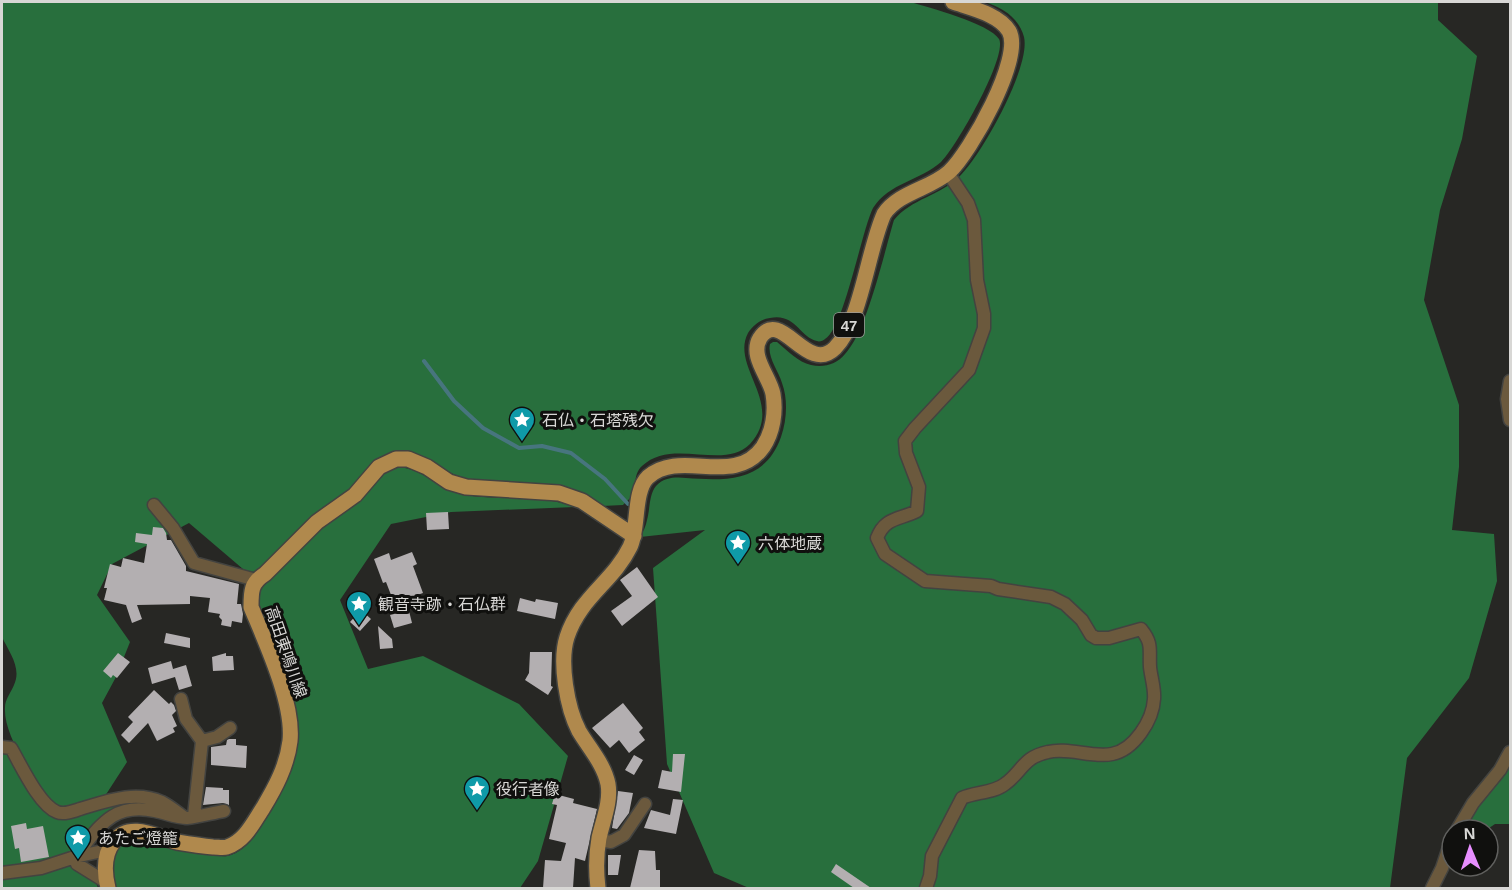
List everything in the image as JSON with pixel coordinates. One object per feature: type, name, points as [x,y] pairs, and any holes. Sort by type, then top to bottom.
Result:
[{"type":"main road","name":"47","points":[[598,888],[596,867],[599,840],[608,801],[608,783],[601,765],[578,729],[567,696],[563,664],[566,640],[574,618],[589,597],[623,562],[634,536],[640,493],[645,480],[654,472],[671,466],[733,467],[759,453],[771,430],[774,411],[771,386],[757,356],[756,350],[760,339],[770,331],[778,330],[809,352],[822,354],[836,347],[850,323],[884,214],[897,201],[948,172],[960,158],[992,107],[1013,50],[1012,37],[1004,25],[987,15],[953,2]]},
{"type":"main road","points":[[256,580],[265,574],[317,522],[355,495],[380,467],[396,459],[408,459],[449,482],[466,487],[559,493],[582,501],[634,536]]},
{"type":"main road","name":"高田東鳴川線","points":[[107,850],[117,837],[129,831],[140,831],[177,842],[225,848],[242,839],[278,783],[290,742],[290,717],[251,607],[251,594],[256,580]]},
{"type":"main road","points":[[107,850],[107,885]]},
{"type":"street","points":[[926,888],[932,856],[962,798],[1007,784],[1027,760],[1049,751],[1113,754],[1137,738],[1152,715],[1154,696],[1150,661],[1151,647],[1141,629],[1109,638],[1096,638],[1065,604],[1051,597],[998,589],[991,585],[925,581],[885,554],[877,538],[884,525],[891,520],[916,512],[919,487],[906,453],[905,441],[969,370],[984,328],[984,314],[976,280],[974,220],[968,203],[948,172]]},
{"type":"street","points":[[1510,381],[1507,399],[1510,420]]},
{"type":"street","points":[[154,505],[173,528],[194,563],[256,580]]},
{"type":"street","points":[[180,699],[186,719],[202,741],[190,817]]},
{"type":"street","points":[[202,741],[217,737],[230,728]]},
{"type":"street","points":[[2,747],[11,748],[45,802],[58,812],[69,812],[140,795],[163,803],[190,817]]},
{"type":"street","points":[[1464,818],[1500,770],[1510,752]]},
{"type":"street","points":[[599,840],[610,842],[624,835],[645,804]]},
{"type":"street","points":[[75,857],[94,831],[120,812],[138,808],[190,817],[224,812]]},
{"type":"street","points":[[2,873],[41,868],[107,850]]},
{"type":"street","points":[[75,857],[77,864],[107,885]]},
{"type":"street","points":[[1432,888],[1440,872]]},
{"type":"green space","points":[[2,2],[910,2],[984,28],[999,39],[1000,49],[989,82],[979,102],[958,139],[941,162],[924,174],[896,187],[880,199],[873,208],[839,317],[832,331],[824,340],[818,341],[811,339],[792,322],[779,317],[760,321],[748,333],[744,346],[746,359],[760,400],[762,415],[760,429],[750,444],[739,452],[726,455],[682,453],[654,458],[639,469],[630,499],[623,505],[602,506],[467,480],[421,456],[396,451],[374,463],[351,489],[313,515],[267,562],[250,575],[189,523],[112,564],[97,595],[130,642],[116,677],[102,703],[127,762],[105,796],[63,807],[51,803],[37,782],[14,744],[6,719],[5,704],[16,679],[16,666],[2,637]]},
{"type":"green space","points":[[985,2],[1438,2],[1438,20],[1477,56],[1462,139],[1440,210],[1424,300],[1459,405],[1459,467],[1452,530],[1494,534],[1497,581],[1469,678],[1407,758],[1390,888],[749,888],[714,873],[667,764],[653,568],[705,530],[640,537],[647,522],[652,493],[659,483],[670,478],[716,479],[743,476],[755,471],[774,452],[783,430],[786,403],[784,389],[770,354],[770,344],[777,342],[802,361],[821,366],[838,360],[853,343],[868,310],[894,220],[909,207],[959,177],[991,131],[1020,69],[1024,51],[1022,30],[1009,15]]},
{"type":"green space","points":[[397,467],[415,471],[447,489],[465,495],[548,500],[575,507],[451,512],[391,524],[340,600],[368,669],[423,656],[519,704],[568,756],[538,861],[520,888],[116,888],[115,856],[122,843],[129,840],[138,839],[178,850],[225,856],[234,854],[246,846],[260,828],[278,799],[290,773],[298,730],[292,693],[259,605],[259,595],[263,585],[322,528],[360,501],[385,473]]},
{"type":"green space","points":[[2,752],[6,753],[48,811],[134,800],[154,805],[133,804],[74,852],[24,866],[2,869]]},
{"type":"green space","points":[[1510,759],[1510,824],[1500,824],[1500,818],[1470,818],[1479,793]]},
{"type":"green space","points":[[70,863],[95,880],[98,888],[2,888],[2,879]]},
{"type":"building","points":[[448,512],[449,529],[427,530],[426,513]]},
{"type":"building","points":[[153,527],[163,528],[167,540],[171,540],[186,566],[186,571],[239,584],[237,604],[241,604],[242,623],[232,621],[231,627],[221,625],[220,614],[208,612],[210,598],[190,596],[190,604],[137,605],[142,619],[132,623],[126,605],[104,600],[107,588],[104,588],[110,564],[121,567],[123,558],[144,563],[147,544],[135,542],[136,533],[152,535]]},
{"type":"building","points":[[412,552],[417,564],[413,566],[423,593],[406,599],[412,623],[394,628],[390,615],[398,613],[374,559],[389,553],[391,560]]},
{"type":"building","points":[[637,567],[658,597],[622,626],[611,611],[632,596],[620,580]]},
{"type":"building","points":[[520,598],[535,602],[536,599],[558,603],[555,619],[517,611]]},
{"type":"building","points":[[361,610],[371,619],[360,631],[350,622]]},
{"type":"building","points":[[378,626],[392,639],[393,648],[380,649]]},
{"type":"building","points":[[166,633],[190,638],[190,648],[164,643]]},
{"type":"building","points":[[530,652],[552,652],[551,686],[553,687],[548,695],[525,680],[529,673]]},
{"type":"building","points":[[118,653],[130,662],[117,678],[113,675],[111,678],[103,671]]},
{"type":"building","points":[[226,653],[226,656],[233,656],[234,670],[213,671],[212,657]]},
{"type":"building","points":[[171,661],[173,669],[186,665],[192,686],[179,690],[175,677],[152,684],[148,668]]},
{"type":"building","points":[[154,690],[169,704],[171,702],[174,705],[176,711],[172,715],[177,726],[173,728],[175,732],[157,741],[148,723],[129,743],[121,735],[133,722],[128,717]]},
{"type":"building","points":[[623,703],[643,728],[639,732],[645,740],[629,753],[619,740],[610,748],[592,728]]},
{"type":"building","points":[[229,739],[236,739],[236,745],[247,746],[246,768],[211,765],[211,747],[226,745]]},
{"type":"building","points":[[673,754],[685,754],[681,792],[658,788],[662,770],[672,772]]},
{"type":"building","points":[[634,755],[643,760],[634,775],[625,770]]},
{"type":"building","points":[[206,787],[229,790],[229,805],[223,803],[203,805]]},
{"type":"building","points":[[618,791],[633,793],[629,813],[617,829],[612,828]]},
{"type":"building","points":[[555,794],[574,799],[573,803],[597,809],[585,861],[575,858],[573,888],[543,888],[545,860],[561,861],[566,843],[549,839],[557,805],[552,804]]},
{"type":"building","points":[[673,799],[683,800],[676,834],[644,828],[651,810],[670,815]]},
{"type":"building","points":[[26,823],[27,829],[43,826],[49,857],[21,862],[19,848],[15,849],[11,826]]},
{"type":"building","points":[[639,850],[655,851],[656,870],[660,870],[660,888],[630,888]]},
{"type":"building","points":[[608,855],[621,855],[618,875],[608,875]]},
{"type":"building","points":[[836,864],[871,888],[854,888],[831,872]]},
{"type":"waterway","points":[[424,361],[454,401],[483,428],[519,448],[542,446],[571,453],[605,479],[628,504]]},
{"type":"place","name":"石仏・石塔残欠","points":[[522,443]]},
{"type":"place","name":"六体地蔵","points":[[738,566]]},
{"type":"place","name":"観音寺跡・石仏群","points":[[359,627]]},
{"type":"place","name":"役行者像","points":[[477,812]]},
{"type":"place","name":"あたご燈籠","points":[[78,861]]}]
